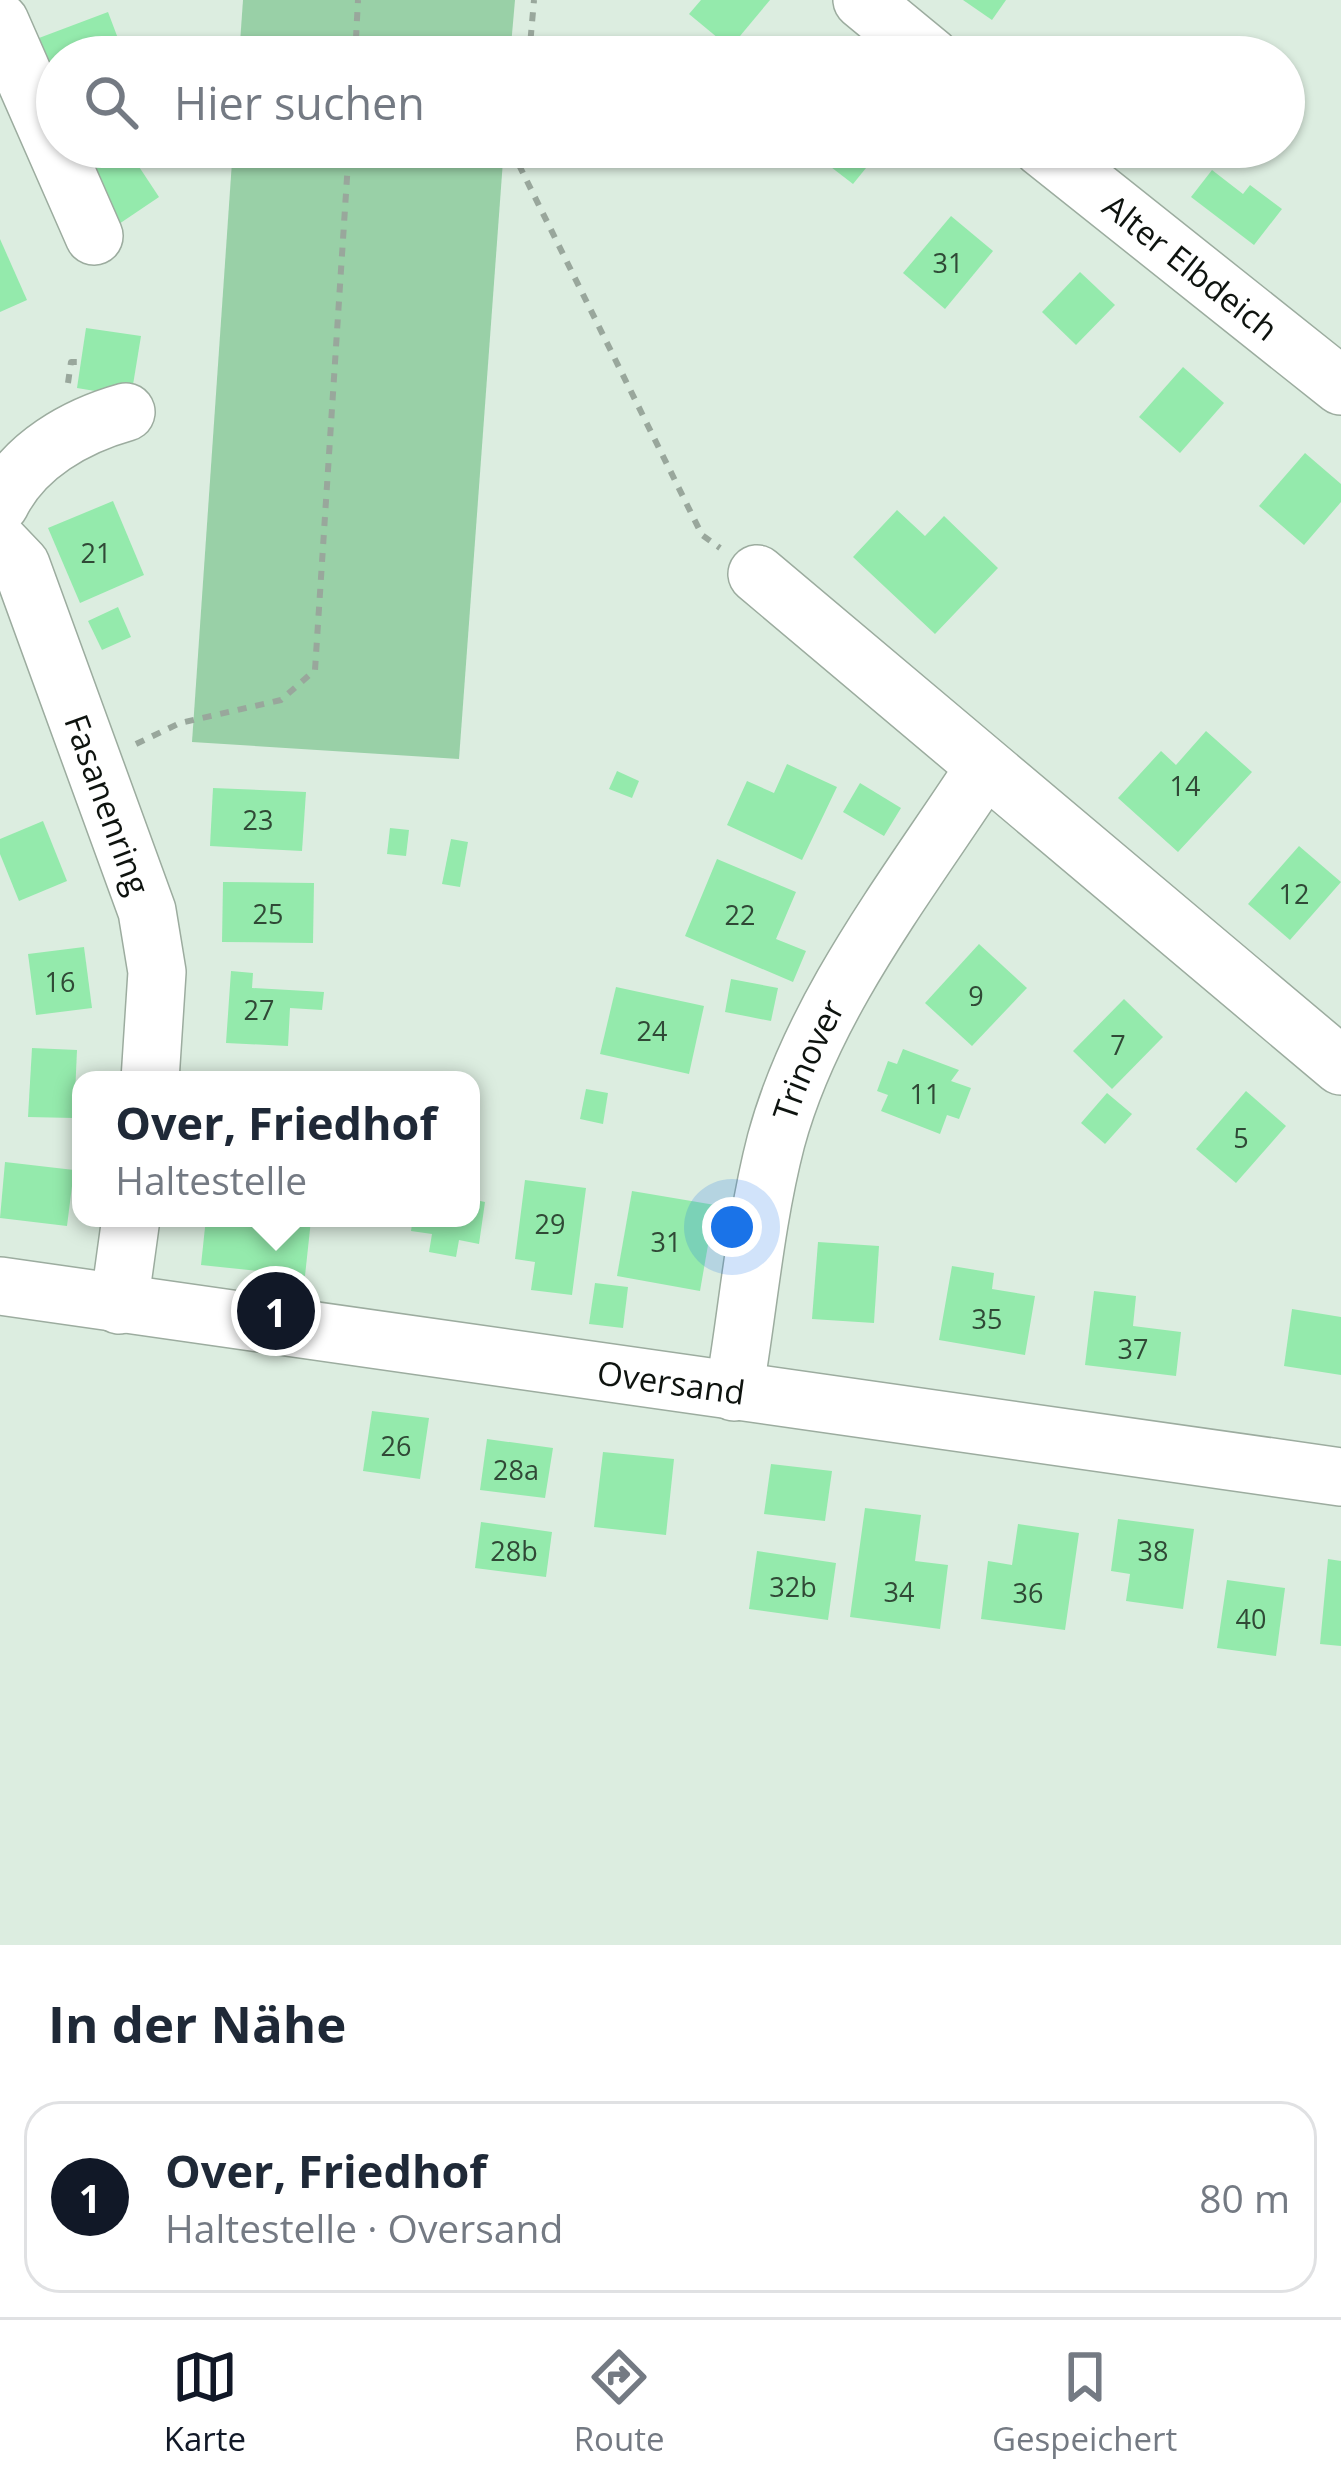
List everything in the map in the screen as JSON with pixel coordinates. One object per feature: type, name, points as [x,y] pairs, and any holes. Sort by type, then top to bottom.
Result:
[{"type":"street","points":[[862,0],[906,36]]},
{"type":"street","points":[[0,22],[36,104]]},
{"type":"street","points":[[64,168],[94,236]]},
{"type":"street","name":"Alter Elbdeich","points":[[1067,168],[1341,386]]},
{"type":"street","points":[[0,504],[8,488],[75,426],[126,412]]},
{"type":"street","name":"Fasanenring","points":[[0,543],[21,565],[125,842],[157,972],[151,1071]]},
{"type":"street","points":[[757,574],[1341,1066]]},
{"type":"street","name":"Trinover","points":[[734,1393],[776,1141],[806,1061],[856,966],[985,767]]},
{"type":"street","points":[[119,1305],[130,1227]]},
{"type":"street","name":"Oversand","points":[[0,1286],[1341,1477]]},
{"type":"path","points":[[356,36],[358,0]]},
{"type":"path","points":[[531,36],[534,0]]},
{"type":"path","points":[[95,764],[180,723],[281,700],[300,689],[315,670],[348,168]]},
{"type":"path","points":[[521,168],[702,535],[757,574]]},
{"type":"green space","points":[[243,0],[515,0],[512,36],[240,36]]},
{"type":"green space","points":[[232,168],[502,168],[459,759],[192,742]]},
{"type":"building","points":[[701,0],[770,0],[740,36],[716,36],[689,14]]},
{"type":"building","points":[[963,0],[1006,0],[992,20]]},
{"type":"building","points":[[108,12],[117,36],[44,36]]},
{"type":"building","points":[[92,168],[140,168],[159,197],[116,226]]},
{"type":"building","points":[[832,168],[866,168],[853,184]]},
{"type":"building","points":[[1212,170],[1243,194],[1250,185],[1282,209],[1254,245],[1191,197]]},
{"type":"building","points":[[951,216],[993,251],[945,309],[903,273]]},
{"type":"building","points":[[0,239],[27,300],[0,312]]},
{"type":"building","points":[[1080,272],[1115,305],[1076,345],[1042,312]]},
{"type":"building","points":[[86,328],[141,336],[131,397],[77,388]]},
{"type":"building","points":[[1183,367],[1224,403],[1180,453],[1139,417]]},
{"type":"building","points":[[1305,453],[1341,484],[1341,502],[1304,545],[1259,506]]},
{"type":"building","points":[[113,501],[144,575],[80,603],[48,528]]},
{"type":"building","points":[[897,510],[925,536],[944,516],[998,568],[935,634],[853,557]]},
{"type":"building","points":[[118,607],[131,637],[102,650],[88,621]]},
{"type":"building","points":[[1206,731],[1252,772],[1178,852],[1118,798],[1161,751],[1176,765]]},
{"type":"building","points":[[787,764],[837,787],[802,860],[727,825],[747,781],[774,793]]},
{"type":"building","points":[[617,771],[639,781],[632,798],[609,789]]},
{"type":"building","points":[[860,783],[901,808],[884,836],[843,812]]},
{"type":"building","points":[[213,788],[306,792],[302,851],[210,846]]},
{"type":"building","points":[[43,821],[67,881],[19,901],[0,854],[0,839]]},
{"type":"building","points":[[390,828],[409,830],[406,856],[387,854]]},
{"type":"building","points":[[451,839],[468,842],[460,887],[442,884]]},
{"type":"building","points":[[1299,846],[1341,882],[1290,940],[1248,904]]},
{"type":"building","points":[[717,859],[796,892],[776,939],[806,951],[793,982],[685,936]]},
{"type":"building","points":[[223,882],[314,883],[313,943],[222,942]]},
{"type":"building","points":[[979,944],[1027,988],[972,1046],[925,1003]]},
{"type":"building","points":[[84,947],[92,1008],[36,1015],[28,954]]},
{"type":"building","points":[[231,971],[253,973],[252,988],[324,992],[322,1010],[290,1008],[288,1046],[226,1043]]},
{"type":"building","points":[[731,979],[778,988],[771,1021],[725,1012]]},
{"type":"building","points":[[616,987],[704,1006],[689,1074],[600,1054]]},
{"type":"building","points":[[1124,999],[1163,1037],[1112,1089],[1073,1051]]},
{"type":"building","points":[[32,1048],[77,1050],[72,1118],[28,1117]]},
{"type":"building","points":[[903,1049],[959,1070],[951,1081],[971,1088],[959,1119],[947,1115],[940,1134],[881,1111],[888,1095],[877,1091],[888,1061],[897,1064]]},
{"type":"building","points":[[586,1089],[608,1093],[603,1124],[580,1119]]},
{"type":"building","points":[[1246,1091],[1286,1126],[1236,1183],[1196,1149]]},
{"type":"building","points":[[1107,1093],[1132,1114],[1105,1144],[1081,1123]]},
{"type":"building","points":[[5,1162],[72,1170],[67,1226],[0,1218]]},
{"type":"building","points":[[525,1180],[586,1188],[572,1295],[531,1290],[535,1262],[515,1259]]},
{"type":"building","points":[[632,1191],[715,1205],[700,1291],[617,1276]]},
{"type":"building","points":[[480,1201],[485,1202],[479,1244],[459,1240],[456,1257],[429,1252],[432,1234],[411,1231],[412,1227],[480,1227]]},
{"type":"building","points":[[205,1227],[310,1227],[305,1276],[201,1265]]},
{"type":"building","points":[[818,1242],[879,1246],[874,1323],[812,1319]]},
{"type":"building","points":[[952,1266],[994,1273],[992,1289],[1035,1296],[1025,1355],[939,1340]]},
{"type":"building","points":[[595,1283],[628,1287],[623,1328],[589,1324]]},
{"type":"building","points":[[1094,1291],[1136,1296],[1133,1326],[1181,1332],[1176,1376],[1085,1365]]},
{"type":"building","points":[[1292,1309],[1341,1317],[1341,1375],[1284,1366]]},
{"type":"building","points":[[372,1411],[429,1418],[420,1479],[363,1471]]},
{"type":"building","points":[[487,1439],[553,1448],[545,1498],[480,1490]]},
{"type":"building","points":[[603,1452],[674,1459],[666,1535],[594,1527]]},
{"type":"building","points":[[771,1464],[832,1471],[825,1521],[764,1514]]},
{"type":"building","points":[[865,1508],[921,1515],[915,1561],[948,1565],[940,1629],[850,1617]]},
{"type":"building","points":[[1118,1519],[1194,1529],[1183,1609],[1126,1601],[1130,1574],[1111,1571]]},
{"type":"building","points":[[481,1522],[552,1532],[546,1577],[475,1568]]},
{"type":"building","points":[[1018,1524],[1079,1533],[1065,1630],[981,1619],[988,1561],[1012,1565]]},
{"type":"building","points":[[757,1551],[836,1563],[828,1620],[749,1609]]},
{"type":"building","points":[[1328,1559],[1341,1561],[1341,1646],[1320,1644]]},
{"type":"building","points":[[1227,1580],[1285,1588],[1276,1656],[1217,1648]]},
{"type":"place","name":"Over, Friedhof","points":[[276,1311]]}]
